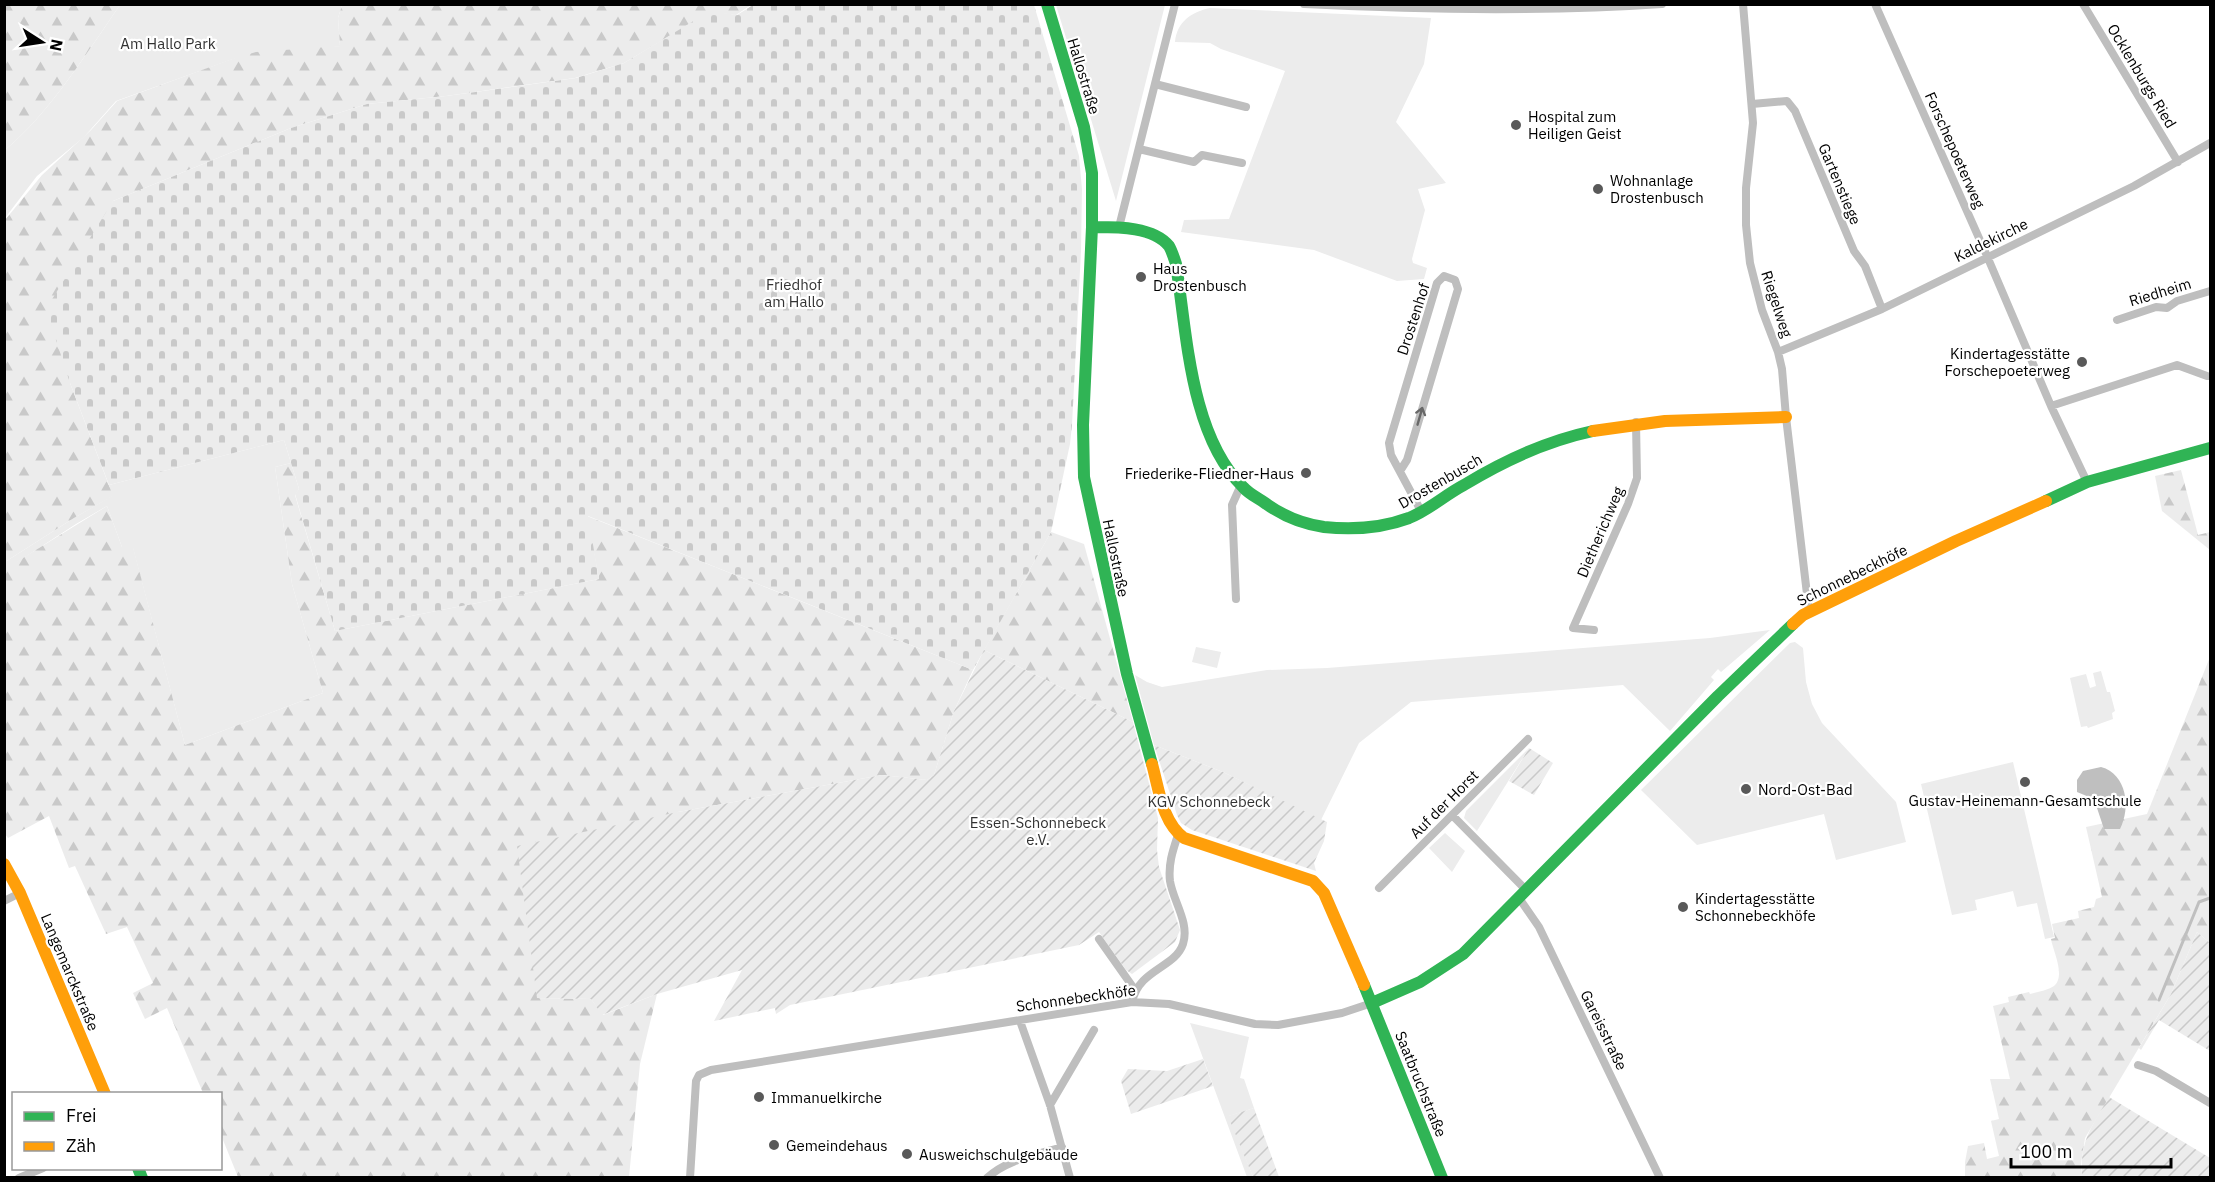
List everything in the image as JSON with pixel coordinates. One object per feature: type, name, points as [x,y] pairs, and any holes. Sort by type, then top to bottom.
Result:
[{"type":"street","name":"Hallostraße","points":[[1047,4],[1084,127],[1092,173],[1092,227],[1083,413],[1084,477],[1136,712],[1165,812],[1170,825],[1178,835]]},
{"type":"street","points":[[1119,226],[1175,4]]},
{"type":"street","points":[[1304,4],[1427,10],[1662,4]]},
{"type":"street","name":"Riegelweg","points":[[1743,4],[1753,123],[1746,188],[1746,225],[1750,263],[1762,310],[1782,369],[1809,611]]},
{"type":"street","name":"Forschepoeterweg","points":[[1875,4],[2051,406],[2087,482]]},
{"type":"street","name":"Ocklenburgs Ried","points":[[2083,4],[2178,162]]},
{"type":"street","points":[[1155,84],[1246,107]]},
{"type":"street","name":"Gartenstiege","points":[[1752,104],[1787,101],[1795,111],[1850,241],[1864,266],[1882,309]]},
{"type":"street","name":"Kaldekirche","points":[[1778,352],[1882,309],[2134,186],[2211,143]]},
{"type":"street","points":[[1139,149],[1194,162],[1202,155],[1242,163]]},
{"type":"street","name":"Drostenbusch","points":[[1092,227],[1119,226],[1154,237],[1170,248],[1176,264],[1196,387],[1215,444],[1241,485],[1278,513],[1303,524],[1364,528],[1389,524],[1410,517],[1499,464],[1545,444],[1587,431],[1636,422],[1786,417]]},
{"type":"street","name":"Drostenhof","points":[[1400,471],[1410,451],[1458,289],[1455,280],[1444,276],[1437,283],[1389,443],[1391,455],[1421,511]]},
{"type":"street","name":"Riedheim","points":[[2117,320],[2156,307],[2167,308],[2177,301],[2211,291]]},
{"type":"street","points":[[2051,406],[2177,365],[2207,376]]},
{"type":"street","name":"Dietherichweg","points":[[1594,630],[1573,628],[1628,504],[1637,478],[1636,422]]},
{"type":"street","name":"Schonnebeckhöfe","points":[[690,1178],[695,1087],[699,1076],[711,1070],[749,1062],[1132,1002],[1169,1004],[1255,1024],[1278,1025],[1342,1013],[1389,996],[1448,966],[1784,631],[1809,611],[2087,482],[2211,448]]},
{"type":"street","points":[[1236,598],[1232,505],[1241,485]]},
{"type":"street","name":"Auf der Horst","points":[[1379,888],[1528,739]]},
{"type":"street","points":[[1452,815],[1522,894]]},
{"type":"street","points":[[1132,1002],[1135,990],[1146,978],[1177,954],[1183,946],[1184,927],[1170,881],[1170,858],[1178,835],[1189,841],[1313,881],[1324,893],[1372,1003]]},
{"type":"street","name":"Langemarckstraße","points":[[4,864],[20,893],[104,1092]]},
{"type":"street","points":[[4,901],[20,893]]},
{"type":"street","name":"Gareisstraße","points":[[1522,894],[1660,1178]]},
{"type":"street","points":[[1099,939],[1135,990]]},
{"type":"street","name":"Saatbruchstraße","points":[[1372,1003],[1442,1178]]},
{"type":"street","points":[[1020,1021],[1050,1105],[1070,1178]]},
{"type":"street","points":[[1050,1105],[1094,1030]]},
{"type":"street","points":[[2138,1065],[2156,1071],[2211,1103]]},
{"type":"street","points":[[987,1178],[1012,1162],[1062,1147]]},
{"type":"street","points":[[19,1178],[38,1170]]},
{"type":"green space","points":[[5,4],[120,5],[81,62],[37,119],[5,150]]},
{"type":"green space","name":"Am Hallo Park","points":[[120,5],[342,5],[338,18],[340,46],[233,59],[116,101],[84,137],[37,176],[5,218],[5,150],[37,119],[81,62]]},
{"type":"green space","points":[[342,5],[751,5],[736,15],[710,12],[624,63],[575,78],[446,96],[367,104],[291,128],[113,201],[70,383],[113,496],[5,562],[5,220],[42,175],[91,130],[117,101],[256,52],[340,46],[338,18]]},
{"type":"green space","name":"Friedhof am Hallo","points":[[753,5],[1034,5],[1079,156],[1082,189],[1072,425],[1051,532],[973,670],[588,516],[599,579],[335,631],[295,494],[299,489],[284,440],[109,485],[70,383],[46,309],[113,201],[291,128],[367,104],[446,96],[576,78],[624,63],[710,11],[737,15]]},
{"type":"green space","points":[[1056,5],[1165,5],[1116,201]]},
{"type":"green space","points":[[1210,8],[1431,18],[1424,64],[1396,122],[1446,183],[1418,189],[1425,210],[1412,259],[1413,263],[1427,268],[1424,279],[1397,281],[1314,250],[1181,232],[1184,220],[1229,219],[1285,71],[1210,43],[1175,42],[1176,35],[1186,19]]},
{"type":"green space","points":[[284,440],[291,463],[275,467],[292,584],[323,693],[185,745],[133,548],[122,547],[107,506],[5,570],[5,562],[112,496],[109,485]]},
{"type":"green space","points":[[291,463],[299,489],[295,495],[335,631],[599,579],[587,516],[973,670],[954,711],[934,775],[927,780],[882,775],[678,812],[537,998],[591,999],[603,1015],[657,994],[640,1064],[629,1177],[238,1177],[222,1137],[222,1092],[203,1092],[167,1008],[145,1019],[133,993],[153,983],[127,927],[106,934],[75,866],[69,868],[49,816],[8,838],[5,834],[5,569],[107,506],[122,547],[133,547],[185,745],[323,693],[292,584],[275,467]]},
{"type":"green space","points":[[2181,470],[2198,535],[2210,532],[2210,550],[2162,511],[2155,476]]},
{"type":"green space","points":[[1051,532],[1084,544],[1133,722],[984,650]]},
{"type":"green space","points":[[1770,630],[1721,672],[1718,669],[1711,677],[1714,680],[1670,731],[1623,685],[1411,702],[1359,743],[1321,820],[1223,772],[1154,745],[1135,675],[1162,687],[1267,670],[1327,668],[1710,638]]},
{"type":"green space","points":[[1795,642],[1803,648],[1806,682],[1812,704],[1822,723],[1896,802],[1906,842],[1836,860],[1824,814],[1697,845],[1641,790],[1790,643]]},
{"type":"green space","points":[[1196,647],[1221,652],[1217,668],[1192,662]]},
{"type":"green space","name":"Essen-Schonnebeck e.V.","points":[[984,650],[1133,722],[1158,818],[1159,867],[1180,930],[1175,942],[1132,974],[1126,970],[1099,932],[1079,945],[790,1005],[776,1014],[775,1008],[714,1021],[742,970],[657,994],[602,1015],[591,999],[537,998],[517,846],[678,812],[882,775],[927,780],[934,775],[954,711]]},
{"type":"green space","points":[[2210,657],[2210,943],[2197,932],[2171,994],[2085,1138],[2081,1164],[2082,1177],[1965,1178],[1968,1146],[1984,1143],[1987,1159],[1999,1156],[1991,1121],[1999,1119],[1990,1079],[2010,1079],[1993,1006],[2009,1002],[2008,997],[2049,989],[2057,982],[2059,970],[2051,939],[2055,938],[2052,924],[2079,918],[2078,911],[2094,907],[2096,899],[2102,897],[2086,827],[2147,814]]},
{"type":"green space","points":[[2101,671],[2115,711],[2112,713],[2113,719],[2088,728],[2087,726],[2081,727],[2070,678],[2086,674],[2090,688],[2096,686],[2093,673]]},
{"type":"green space","name":"KGV Schonnebeck","points":[[1154,745],[1223,772],[1327,822],[1324,841],[1314,863],[1316,871],[1192,830],[1181,823]]},
{"type":"green space","points":[[1529,748],[1477,831],[1464,818],[1466,811]]},
{"type":"green space","points":[[1529,748],[1553,763],[1534,795],[1509,781]]},
{"type":"green space","points":[[2013,762],[2054,937],[2045,939],[2037,903],[2017,907],[2013,891],[1975,900],[1977,910],[1952,915],[1921,784]]},
{"type":"green space","points":[[1445,833],[1465,851],[1452,872],[1429,848]]},
{"type":"green space","points":[[2197,932],[2210,943],[2210,1051],[2159,1020],[2141,1050],[2139,1048],[2171,994]]},
{"type":"green space","points":[[1190,1023],[1249,1037],[1240,1078],[1244,1079],[1254,1108],[1229,1116],[1253,1177],[1247,1177]]},
{"type":"green space","points":[[1203,1059],[1213,1086],[1131,1114],[1121,1081],[1128,1069],[1167,1071]]},
{"type":"green space","points":[[2109,1097],[2210,1158],[2210,1177],[2082,1177],[2083,1153],[2088,1135]]},
{"type":"green space","points":[[1254,1108],[1279,1177],[1253,1177],[1228,1116]]},
{"type":"shaded area","points":[[2101,767],[2116,777],[2124,793],[2125,811],[2120,829],[2104,829],[2094,799],[2077,792],[2077,780],[2083,771]]},
{"type":"waterway","points":[[2159,1000],[2199,902],[2210,898]]},
{"type":"traffic: fast","points":[[1047,4],[1084,127],[1092,173],[1092,227],[1083,425],[1084,477],[1127,674],[1152,764]]},
{"type":"traffic: fast","points":[[1092,227],[1144,231],[1162,239],[1169,246],[1176,264],[1194,382],[1201,412],[1212,440],[1225,465],[1245,489],[1272,508],[1293,519],[1316,526],[1345,528],[1378,526],[1399,521],[1423,511],[1479,476],[1510,460],[1559,440],[1593,431]]},
{"type":"traffic: fast","points":[[2046,501],[2087,482],[2210,448]]},
{"type":"traffic: fast","points":[[1372,1003],[1420,982],[1463,954],[1718,696],[1793,624]]},
{"type":"traffic: fast","points":[[1364,985],[1442,1178]]},
{"type":"traffic: fast","points":[[139,1170],[142,1178]]},
{"type":"traffic: slow","points":[[1593,431],[1665,421],[1786,417]]},
{"type":"traffic: slow","points":[[1793,624],[1803,615],[1956,541],[2046,501]]},
{"type":"traffic: slow","points":[[1152,764],[1166,814],[1184,838],[1313,881],[1324,893],[1364,985]]},
{"type":"traffic: slow","points":[[4,864],[20,893],[104,1092]]},
{"type":"place","name":"Hospital zum Heiligen Geist","points":[[1516,125]]},
{"type":"place","name":"Wohnanlage Drostenbusch","points":[[1598,189]]},
{"type":"place","name":"Haus Drostenbusch","points":[[1141,277]]},
{"type":"place","name":"Kindertagesstätte Forschepoeterweg","points":[[2082,362]]},
{"type":"place","name":"Friederike-Fliedner-Haus","points":[[1306,473]]},
{"type":"place","name":"Gustav-Heinemann-Gesamtschule","points":[[2025,782]]},
{"type":"place","name":"Nord-Ost-Bad","points":[[1746,789]]},
{"type":"place","name":"Kindertagesstätte Schonnebeckhöfe","points":[[1683,907]]},
{"type":"place","name":"Immanuelkirche","points":[[759,1097]]},
{"type":"place","name":"Gemeindehaus","points":[[774,1145]]},
{"type":"place","name":"Ausweichschulgebäude","points":[[907,1154]]}]
